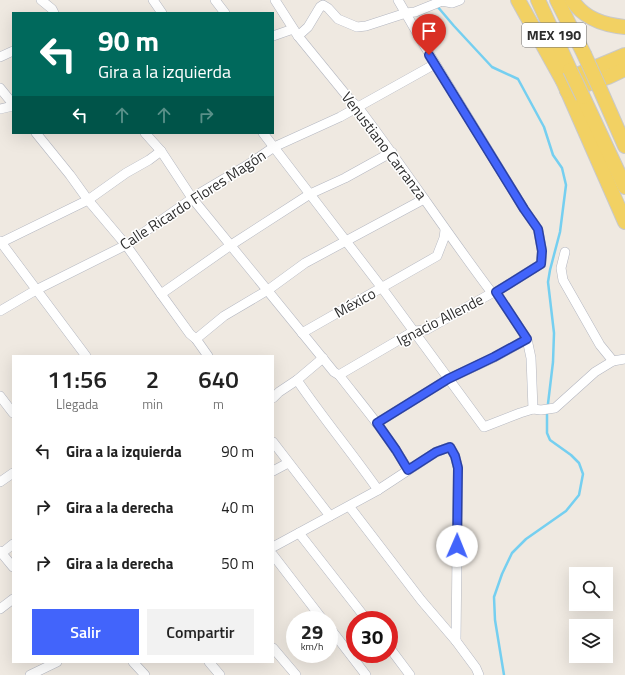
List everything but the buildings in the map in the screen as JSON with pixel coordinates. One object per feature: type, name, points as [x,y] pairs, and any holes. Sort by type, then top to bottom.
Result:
[{"type":"main road","points":[[518,0],[567,81],[625,222]]},
{"type":"main road","name":"MEX 190","points":[[538,0],[567,81],[583,97],[625,187]]},
{"type":"main road","name":"MEX 190","points":[[557,0],[584,54],[625,146]]},
{"type":"main road","points":[[572,0],[576,6],[594,21],[625,27]]},
{"type":"main road","points":[[567,81],[625,55]]},
{"type":"main road","points":[[567,81],[608,76],[625,68]]},
{"type":"street","points":[[41,0],[54,12]]},
{"type":"street","points":[[153,0],[161,12]]},
{"type":"street","points":[[215,0],[224,12]]},
{"type":"street","name":"Venustiano Carranza","points":[[275,0],[296,32],[351,101],[358,107],[392,152],[445,230],[494,293],[527,339]]},
{"type":"street","points":[[398,0],[435,64]]},
{"type":"street","points":[[274,36],[296,32],[308,27],[320,7],[323,5],[328,8],[338,19],[357,27],[366,26],[406,13],[415,12],[442,2],[452,3],[460,0]]},
{"type":"street","points":[[0,57],[12,51]]},
{"type":"street","name":"Calle Ricardo Flores Magón","points":[[0,311],[36,290],[126,245],[192,198],[250,164],[274,147],[340,117],[435,64]]},
{"type":"street","name":"Ignacio Allende","points":[[339,375],[414,331],[426,330],[494,293],[541,264],[542,251],[538,229],[524,209],[435,64]]},
{"type":"street","points":[[0,88],[12,104]]},
{"type":"street","points":[[0,109],[12,105]]},
{"type":"street","points":[[37,134],[70,174],[88,200],[126,245],[190,334],[196,339],[207,355]]},
{"type":"street","points":[[147,134],[161,152],[192,198],[377,423],[408,470]]},
{"type":"street","points":[[264,134],[382,288],[484,427],[533,409],[541,410],[556,408],[595,372],[613,361],[625,359]]},
{"type":"street","points":[[85,355],[0,242],[88,200],[126,173],[161,152]]},
{"type":"street","points":[[161,294],[231,245],[310,194],[345,178],[392,152]]},
{"type":"street","points":[[196,339],[224,316],[268,290],[305,263],[424,199]]},
{"type":"street","name":"México","points":[[302,333],[437,256],[444,238],[445,230]]},
{"type":"street","points":[[565,252],[561,268],[563,280],[600,345],[613,361]]},
{"type":"street","points":[[377,423],[448,379],[527,339],[531,358],[533,409]]},
{"type":"street","points":[[274,397],[323,358]]},
{"type":"street","points":[[297,380],[314,406],[357,459],[378,490]]},
{"type":"street","points":[[0,396],[7,410]]},
{"type":"street","points":[[274,443],[330,516]]},
{"type":"street","points":[[274,546],[378,490],[436,452],[450,447],[455,456],[458,468],[456,641]]},
{"type":"street","points":[[274,470],[288,463]]},
{"type":"street","points":[[0,482],[12,474]]},
{"type":"street","points":[[349,506],[421,600],[456,641],[476,668],[479,675]]},
{"type":"street","points":[[299,533],[360,611]]},
{"type":"street","points":[[12,545],[1,552],[12,565]]},
{"type":"street","points":[[274,556],[316,611]]},
{"type":"street","points":[[0,609],[12,600]]},
{"type":"street","points":[[338,637],[346,646]]},
{"type":"street","points":[[274,649],[296,675]]},
{"type":"street","points":[[398,659],[410,675]]},
{"type":"street","points":[[30,675],[55,663]]},
{"type":"street","points":[[134,663],[144,675]]},
{"type":"street","points":[[210,663],[220,675]]},
{"type":"street","points":[[359,663],[366,675]]},
{"type":"waterway","points":[[437,6],[492,67],[518,79],[544,127],[553,155],[562,168],[566,185],[560,232],[548,282],[554,333],[553,362],[547,412],[547,433],[550,440],[571,455],[579,463],[583,474],[579,495],[566,511],[526,539],[512,553],[502,574],[494,597],[495,620],[504,675]]},
{"type":"route","points":[[429,55],[524,209],[538,229],[542,251],[541,264],[496,292],[527,339],[448,379],[377,423],[408,470],[436,452],[450,447],[455,456],[458,468],[457,546]]}]
